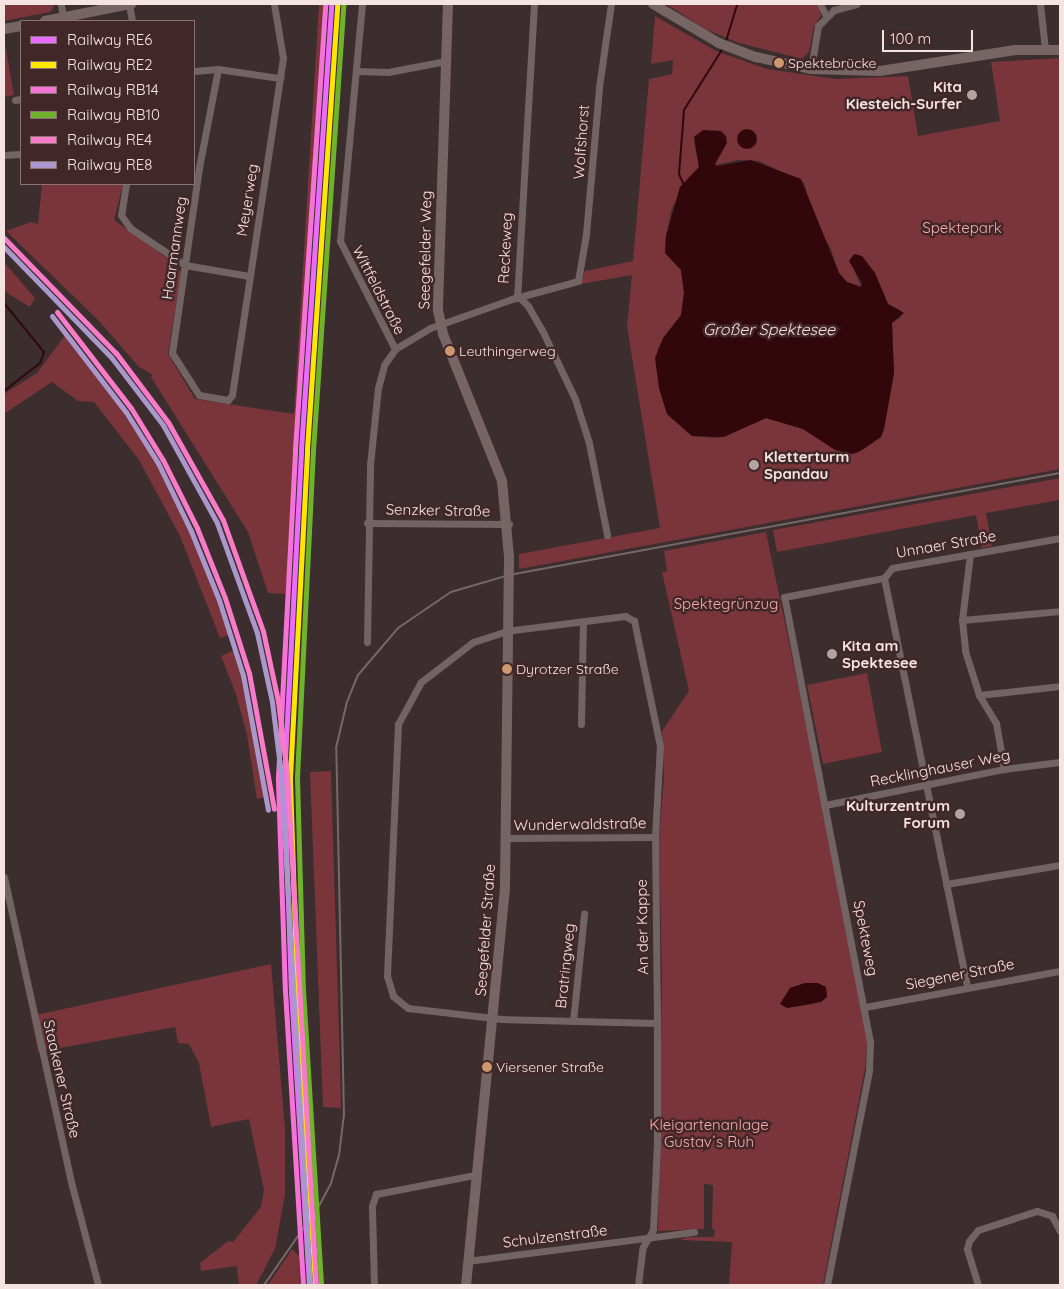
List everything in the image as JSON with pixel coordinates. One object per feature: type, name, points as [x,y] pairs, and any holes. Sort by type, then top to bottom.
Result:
[{"type":"street","points":[[61,4],[63,18]]},
{"type":"street","points":[[51,20],[130,4],[132,20]]},
{"type":"street","name":"Meyerweg","points":[[228,400],[232,396],[280,78],[283,46],[274,4]]},
{"type":"street","name":"Wittfeldstraße","points":[[362,4],[340,241],[395,350]]},
{"type":"street","name":"Seegefelder Weg","points":[[448,4],[437,302],[440,325],[498,467],[509,524],[509,575]]},
{"type":"street","name":"Reckeweg","points":[[534,4],[518,298],[528,306],[542,330],[575,399],[590,443],[607,535]]},
{"type":"street","name":"Wolfshorst","points":[[518,298],[578,281],[587,224],[599,88],[611,4]]},
{"type":"street","points":[[653,4],[702,35],[756,57],[811,69],[880,71],[1014,50],[1060,50]]},
{"type":"street","points":[[820,4],[826,16]]},
{"type":"street","points":[[811,69],[814,38],[826,16],[841,6],[856,4]]},
{"type":"street","points":[[1040,4],[1045,49]]},
{"type":"street","points":[[4,29],[20,26]]},
{"type":"street","points":[[357,71],[379,73],[446,61]]},
{"type":"street","points":[[195,71],[218,69],[280,78]]},
{"type":"street","name":"Haarmannweg","points":[[218,69],[172,353],[199,395],[228,400]]},
{"type":"street","points":[[4,155],[20,154]]},
{"type":"street","points":[[126,185],[122,222],[185,265],[249,276]]},
{"type":"street","points":[[367,642],[367,523],[378,388],[384,364],[395,350],[440,325],[518,298]]},
{"type":"street","name":"Senzker Straße","points":[[367,523],[509,524]]},
{"type":"street","name":"Unnaer Straße","points":[[784,597],[884,578],[892,568],[1060,538]]},
{"type":"street","points":[[970,554],[962,620],[965,651],[979,695],[996,723],[1004,769]]},
{"type":"street","name":"Seegefelder Straße","points":[[466,1285],[475,1176],[505,888],[509,575]]},
{"type":"street","points":[[884,578],[967,987]]},
{"type":"street","name":"Spekteweg","points":[[784,597],[866,1006],[870,1042],[869,1070],[827,1285]]},
{"type":"street","points":[[962,620],[1060,611]]},
{"type":"street","name":"An der Kappe","points":[[582,622],[631,617],[660,735],[655,837],[658,1142],[653,1230],[647,1238],[638,1285]]},
{"type":"street","points":[[581,724],[582,622],[508,631],[473,642],[421,682],[398,724],[395,751],[387,976],[393,996],[408,1008],[493,1017],[658,1023]]},
{"type":"street","points":[[979,695],[1060,686]]},
{"type":"street","name":"Recklinghauser Weg","points":[[825,804],[1004,769],[1060,762]]},
{"type":"street","name":"Wunderwaldstraße","points":[[506,838],[655,837]]},
{"type":"street","points":[[946,884],[1060,865]]},
{"type":"street","name":"Staakener Straße","points":[[4,877],[66,1162],[98,1285]]},
{"type":"street","name":"Bratringweg","points":[[573,1021],[584,914]]},
{"type":"street","name":"Siegener Straße","points":[[866,1006],[1060,970]]},
{"type":"street","points":[[374,1285],[372,1206],[376,1194],[475,1176]]},
{"type":"street","points":[[978,1285],[967,1249],[969,1241],[978,1230],[1037,1211],[1052,1216],[1060,1232]]},
{"type":"street","points":[[647,1238],[694,1232]]},
{"type":"street","name":"Schulzenstraße","points":[[467,1261],[647,1238]]},
{"type":"green space","points":[[4,4],[53,4],[54,7],[50,12],[4,21]]},
{"type":"green space","points":[[319,4],[327,4],[286,594],[268,593],[248,532],[151,377],[152,374],[139,367],[99,321],[6,231],[31,222],[38,224],[42,185],[123,185],[114,220],[177,265],[181,273],[168,354],[195,399],[294,414]]},
{"type":"green space","points":[[666,4],[817,4],[821,16],[814,26],[809,52],[802,59],[739,43],[705,29]]},
{"type":"green space","name":"Spektepark","points":[[655,16],[716,51],[767,69],[836,79],[908,76],[918,136],[1000,121],[991,62],[1060,58],[1060,469],[519,569],[519,554],[660,528],[627,327],[632,275],[581,284],[585,271],[633,261],[649,79],[672,74],[673,60],[651,64]],"holes":[[[727,139],[715,165],[738,160],[759,161],[804,183],[815,222],[830,247],[839,273],[847,282],[861,287],[854,270],[856,254],[861,256],[875,273],[888,304],[900,310],[901,317],[892,323],[894,373],[884,429],[881,437],[857,453],[842,452],[803,429],[766,418],[719,438],[692,436],[667,414],[659,388],[658,349],[681,315],[684,293],[681,270],[665,253],[666,236],[672,208],[690,176],[699,167],[694,141]]]},
{"type":"green space","points":[[4,38],[14,95],[4,97]]},
{"type":"green space","points":[[4,262],[35,298],[30,307],[4,291]]},
{"type":"green space","points":[[66,334],[125,412],[155,460],[192,532],[230,635],[220,638],[180,536],[139,460],[94,402],[78,401],[52,382],[4,414],[4,394],[37,373]]},
{"type":"green space","points":[[1060,478],[1060,500],[986,513],[992,546],[982,548],[976,515],[777,552],[773,530]]},
{"type":"green space","name":"Spektegrünzug","points":[[766,532],[822,801],[867,1041],[865,1069],[823,1285],[729,1285],[732,1242],[680,1240],[687,1237],[714,1237],[715,1230],[712,1228],[713,1185],[704,1184],[704,1229],[658,1231],[662,980],[659,840],[664,776],[662,731],[689,691],[662,572],[667,571],[664,551]],"holes":[[[805,983],[813,1004],[787,1008],[790,988]]]},
{"type":"green space","points":[[235,650],[255,722],[266,797],[257,799],[247,735],[236,694],[221,656]]},
{"type":"green space","points":[[867,673],[882,752],[823,764],[807,685]]},
{"type":"green space","points":[[331,771],[341,1108],[323,1107],[310,772]]},
{"type":"green space","points":[[271,964],[285,1128],[285,1195],[275,1249],[256,1285],[239,1285],[237,1266],[201,1271],[200,1263],[228,1241],[233,1242],[261,1207],[264,1190],[249,1119],[211,1127],[199,1063],[189,1044],[178,1043],[175,1027],[38,1052],[31,1016]]},
{"type":"green space","points":[[292,1249],[299,1256],[300,1285],[268,1285]]},
{"type":"water","points":[[743,129],[751,129],[757,135],[757,143],[751,149],[743,149],[737,143],[737,135]]},
{"type":"water","name":"Großer Spektesee","points":[[703,130],[721,131],[726,136],[727,143],[715,164],[717,166],[751,160],[801,179],[839,273],[847,282],[861,287],[862,283],[849,261],[854,254],[862,256],[875,273],[888,304],[904,313],[892,323],[894,373],[884,429],[881,437],[862,450],[853,454],[835,450],[803,429],[766,418],[724,437],[692,436],[667,414],[659,388],[655,358],[663,338],[681,315],[684,293],[681,270],[665,253],[666,236],[680,187],[699,167],[694,137]]},
{"type":"water","points":[[805,983],[818,983],[826,987],[827,997],[821,1002],[787,1008],[780,1004],[790,988]]},
{"type":"waterway","points":[[726,41],[737,4]]},
{"type":"waterway","points":[[683,183],[679,174],[684,110],[723,48]]},
{"type":"waterway","points":[[4,303],[44,352],[40,363],[4,391]]},
{"type":"railway","points":[[264,1285],[319,1206],[331,1183],[339,1155],[344,1116],[336,748],[347,702],[358,675],[398,628],[451,592],[509,575],[1060,473]]},
{"type":"rail line","name":"RB14","points":[[303,1285],[285,993],[278,777],[295,449],[325,4]]},
{"type":"rail line","name":"RE6","points":[[309,1285],[291,993],[284,777],[301,449],[331,4]]},
{"type":"rail line","name":"RE2","points":[[315,1285],[297,993],[290,777],[307,449],[337,4]]},
{"type":"rail line","name":"RB10","points":[[321,1284],[303,992],[297,777],[313,450],[343,5]]},
{"type":"rail line","name":"RE4","points":[[4,238],[116,353],[168,422],[223,520],[263,631],[278,701],[287,773],[316,1285]]},
{"type":"rail line","name":"RE8","points":[[4,247],[111,357],[163,425],[217,523],[257,633],[272,702],[281,774],[310,1285]]},
{"type":"rail line","name":"RE4","points":[[57,312],[131,408],[163,460],[197,528],[225,598],[249,673],[274,809]]},
{"type":"rail line","name":"RE8","points":[[52,316],[126,412],[158,463],[191,531],[219,600],[243,675],[268,810]]},
{"type":"place","name":"Spektebrücke","points":[[779,63]]},
{"type":"place","name":"Kita Kiesteich-Surfer","points":[[972,95]]},
{"type":"place","name":"Leuthingerweg","points":[[450,351]]},
{"type":"place","name":"Kletterturm Spandau","points":[[754,465]]},
{"type":"place","name":"Kita am Spektesee","points":[[832,654]]},
{"type":"place","name":"Dyrotzer Straße","points":[[507,669]]},
{"type":"place","name":"Kulturzentrum Forum","points":[[960,814]]},
{"type":"place","name":"Viersener Straße","points":[[487,1067]]},
{"type":"park label","name":"Kleigartenanlage Gustav´s Ruh","points":[[709,1132]]}]
